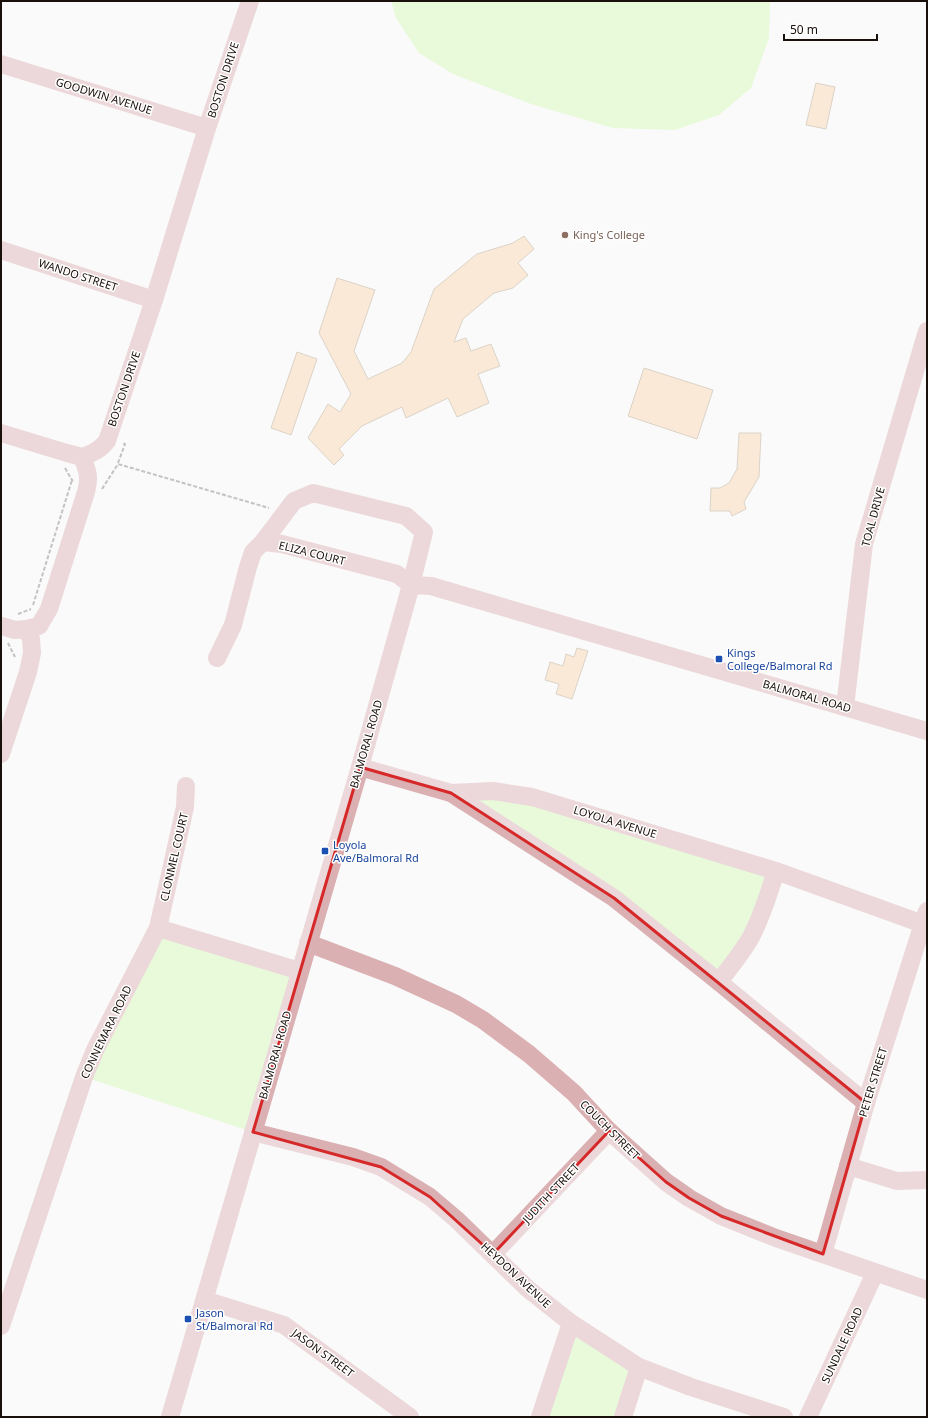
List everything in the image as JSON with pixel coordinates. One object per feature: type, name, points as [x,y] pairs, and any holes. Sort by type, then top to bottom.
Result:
[{"type":"street","name":"BOSTON DRIVE","points":[[82,457],[94,453],[102,448],[107,441],[154,300],[207,128],[250,1]]},
{"type":"street","name":"GOODWIN AVENUE","points":[[1,64],[207,128]]},
{"type":"street","name":"WANDO STREET","points":[[1,250],[154,300]]},
{"type":"street","name":"TOAL DRIVE","points":[[845,707],[864,544],[921,372],[927,332]]},
{"type":"street","points":[[1,432],[67,454],[82,457],[87,469],[89,482],[80,482],[49,609],[39,626],[13,628]]},
{"type":"street","points":[[263,542],[294,501],[313,493],[406,516],[424,532],[411,585]]},
{"type":"street","name":"ELIZA COURT","points":[[217,658],[233,625],[253,552],[263,542],[282,544],[397,574],[411,585]]},
{"type":"street","name":"BALMORAL ROAD","points":[[170,1417],[360,767],[411,585],[431,586],[927,731]]},
{"type":"street","points":[[1,754],[28,672],[32,653],[31,639],[13,628]]},
{"type":"street","name":"LOYOLA AVENUE","points":[[360,767],[451,793],[614,898],[866,1103]]},
{"type":"street","name":"CLONMEL COURT","points":[[158,928],[185,807],[186,786]]},
{"type":"street","name":"LOYOLA AVENUE","points":[[451,793],[493,791],[532,797],[925,917]]},
{"type":"street","points":[[719,982],[751,937],[762,912],[776,871]]},
{"type":"street","name":"PETER STREET","points":[[823,1254],[866,1103],[925,917]]},
{"type":"street","points":[[158,928],[300,971]]},
{"type":"street","name":"CONNEMARA ROAD","points":[[1,1326],[84,1077],[95,1050],[158,928]]},
{"type":"street","name":"COUCH STREET","points":[[308,943],[395,976],[456,1004],[483,1020],[529,1054],[574,1093],[609,1131],[666,1182],[689,1198],[721,1216],[776,1238],[927,1290]]},
{"type":"street","name":"JUDITH STREET","points":[[493,1254],[609,1131]]},
{"type":"street","name":"HEYDON AVENUE","points":[[253,1132],[353,1157],[382,1167],[430,1197],[456,1219],[528,1289],[571,1323],[639,1367],[691,1387],[784,1417]]},
{"type":"street","points":[[848,1166],[897,1181],[927,1180]]},
{"type":"street","name":"SUNDALE ROAD","points":[[808,1417],[875,1273]]},
{"type":"street","name":"JASON STREET","points":[[205,1300],[284,1325],[410,1417]]},
{"type":"street","points":[[540,1417],[571,1323]]},
{"type":"street","points":[[623,1417],[639,1367]]},
{"type":"path","points":[[17,659],[7,642],[17,614],[32,608],[80,482],[102,489],[118,464],[286,513]]},
{"type":"highlighted area","points":[[360,767],[451,793],[614,898],[866,1103],[823,1254],[721,1216],[689,1198],[666,1182],[609,1131],[493,1254],[430,1197],[381,1167],[253,1132]]},
{"type":"green space","points":[[391,1],[770,1],[769,38],[751,88],[719,115],[675,130],[613,128],[531,104],[453,74],[419,53],[396,18]]},
{"type":"green space","points":[[493,791],[776,871],[719,982],[451,793]]},
{"type":"green space","points":[[158,928],[300,971],[253,1132],[84,1077]]},
{"type":"green space","points":[[571,1323],[639,1367],[623,1417],[540,1417]]},
{"type":"building","points":[[816,83],[835,87],[826,129],[806,125]]},
{"type":"building","points":[[524,236],[534,249],[518,263],[528,275],[513,288],[494,293],[463,319],[454,342],[466,338],[471,351],[491,344],[500,366],[478,374],[489,403],[457,417],[448,398],[406,418],[402,407],[362,426],[339,449],[344,455],[334,465],[308,438],[328,404],[340,412],[351,394],[319,333],[337,278],[375,290],[354,351],[368,379],[402,363],[411,352],[434,289],[477,254],[513,243]]},
{"type":"building","points":[[297,352],[317,359],[291,435],[271,428]]},
{"type":"building","points":[[644,368],[713,390],[697,439],[628,416]]},
{"type":"building","points":[[739,433],[761,433],[759,477],[744,502],[746,509],[732,516],[730,511],[710,511],[711,488],[720,488],[729,483],[737,469]]},
{"type":"building","points":[[577,648],[588,651],[572,699],[556,694],[559,684],[545,680],[550,662],[563,666],[566,654],[574,657]]},
{"type":"place","name":"King's College","points":[[565,235]]},
{"type":"place","name":"Kings College/Balmoral Rd","points":[[719,659]]},
{"type":"place","name":"Loyola Ave/Balmoral Rd","points":[[325,851]]},
{"type":"place","name":"Jason St/Balmoral Rd","points":[[188,1319]]}]
